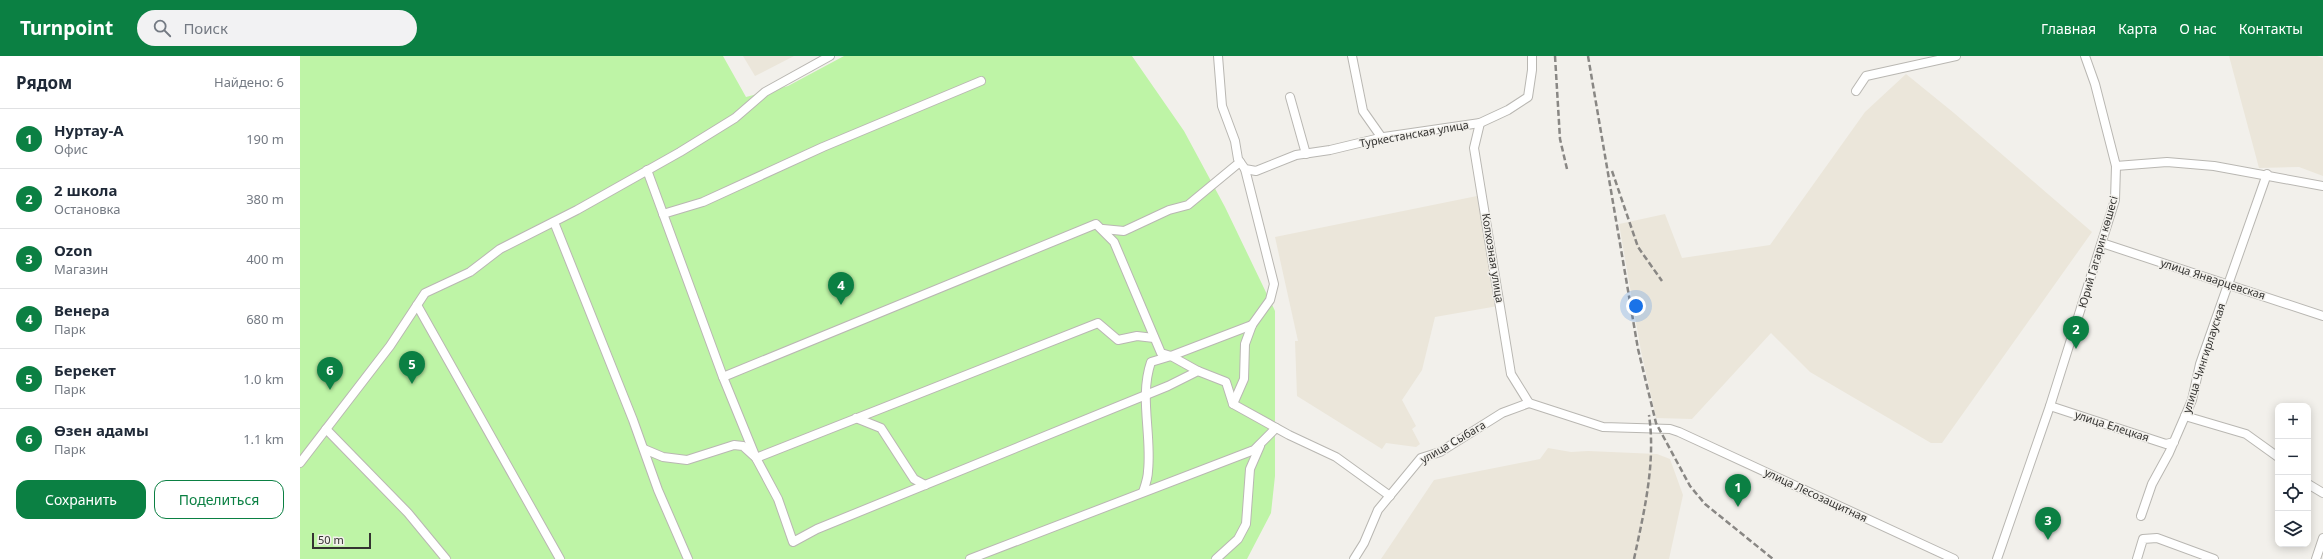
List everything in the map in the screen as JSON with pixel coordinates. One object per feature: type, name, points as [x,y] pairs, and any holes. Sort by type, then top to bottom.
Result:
[{"type":"street","points":[[300,463],[390,346],[425,293],[470,272],[500,249],[554,222],[680,152],[735,118],[765,92],[830,56]]},
{"type":"street","points":[[1218,56],[1222,106],[1235,141],[1240,162],[1245,169],[1274,284],[1270,300],[1252,325],[1245,344],[1244,378],[1233,404]]},
{"type":"street","points":[[1352,56],[1363,111],[1382,138]]},
{"type":"street","name":"Туркестанская улица","points":[[1245,169],[1256,170],[1296,155],[1382,138],[1480,123],[1508,110],[1528,97],[1532,70],[1532,56]]},
{"type":"street","points":[[1856,91],[1866,76],[1956,56]]},
{"type":"street","name":"Юрий Гагарин көшесі","points":[[1997,559],[2050,406],[2115,200],[2116,166],[2095,84],[2085,56]]},
{"type":"street","points":[[663,214],[703,202],[823,147],[981,81]]},
{"type":"street","points":[[1290,97],[1306,154]]},
{"type":"street","name":"Колхозная улица","points":[[1480,123],[1474,148],[1511,374],[1520,392],[1529,403]]},
{"type":"street","points":[[1103,230],[1124,231],[1148,219],[1188,205],[1240,162]]},
{"type":"street","points":[[2116,166],[2167,162],[2214,166],[2267,174],[2323,186]]},
{"type":"street","points":[[647,170],[723,377],[756,458],[778,499],[793,542],[817,529],[1146,395],[1198,371]]},
{"type":"street","name":"улица Чингирлауская","points":[[2141,516],[2152,484],[2174,442],[2192,400],[2200,364],[2267,174]]},
{"type":"street","points":[[554,222],[644,449],[658,490],[688,559]]},
{"type":"street","points":[[723,377],[1096,224],[1114,242],[1161,353],[1171,356],[1198,371],[1226,382],[1233,404],[1276,428],[1336,457],[1390,496]]},
{"type":"street","name":"улица Январцевская","points":[[2102,243],[2228,283],[2323,316]]},
{"type":"street","points":[[417,305],[560,559]]},
{"type":"street","points":[[756,458],[1098,323],[1118,340],[1137,336],[1154,338]]},
{"type":"street","points":[[1143,492],[1148,472],[1146,395],[1147,375],[1151,362],[1171,356],[1252,325]]},
{"type":"street","name":"улица Сыбага","points":[[1354,559],[1364,543],[1378,510],[1422,458],[1440,452],[1502,413],[1529,403]]},
{"type":"street","name":"улица Лесозащитная","points":[[1529,403],[1603,427],[1670,429],[1679,432],[1954,559]]},
{"type":"street","name":"улица Елецкая","points":[[2050,406],[2166,444],[2174,442]]},
{"type":"street","points":[[2185,416],[2246,434],[2275,455]]},
{"type":"street","points":[[856,418],[881,428],[914,479],[926,485]]},
{"type":"street","points":[[970,559],[1254,450],[1276,428]]},
{"type":"street","points":[[326,429],[408,513],[446,559]]},
{"type":"street","points":[[1216,559],[1238,539],[1246,524],[1250,469],[1262,441]]},
{"type":"street","points":[[644,449],[663,457],[687,460],[734,445],[743,446],[756,458]]},
{"type":"street","points":[[2311,486],[2323,493]]},
{"type":"street","points":[[2138,559],[2143,539],[2157,538],[2214,559]]},
{"type":"street","points":[[2316,559],[2323,538]]},
{"type":"shaded area","points":[[743,56],[794,56],[755,76]]},
{"type":"shaded area","points":[[2229,56],[2317,56],[2323,58],[2323,176],[2299,167],[2259,168]]},
{"type":"shaded area","points":[[1906,74],[1954,113],[2092,232],[1942,443],[1931,443],[1810,372],[1771,333],[1692,419],[1656,418],[1641,351],[1619,224],[1665,214],[1682,258],[1770,245],[1865,112]]},
{"type":"shaded area","points":[[1477,196],[1498,306],[1435,317],[1422,370],[1402,400],[1416,426],[1412,429],[1420,444],[1416,447],[1386,443],[1382,449],[1297,396],[1295,341],[1298,341],[1275,237]]},
{"type":"shaded area","points":[[1548,448],[1571,452],[1588,451],[1657,454],[1670,459],[1683,495],[1669,559],[1381,559],[1434,480],[1540,459]]},
{"type":"green space","points":[[300,56],[723,56],[746,97],[788,86],[844,56],[1132,56],[1184,131],[1225,207],[1275,311],[1275,476],[1271,513],[1247,559],[300,559]]},
{"type":"railway","points":[[1555,56],[1560,139],[1567,169]]},
{"type":"railway","points":[[1588,56],[1638,349],[1656,423],[1690,486],[1705,504],[1773,559]]},
{"type":"railway","points":[[1612,171],[1638,247],[1662,281]]},
{"type":"railway","points":[[1634,559],[1645,505],[1650,469],[1651,433],[1649,415]]},
{"type":"place","name":"Венера","points":[[841,305]]},
{"type":"place","name":"2 школа","points":[[2076,349]]},
{"type":"place","name":"Берекет","points":[[412,384]]},
{"type":"place","name":"Өзен адамы","points":[[330,390]]},
{"type":"place","name":"Нуртау-А","points":[[1738,507]]},
{"type":"place","name":"Ozon","points":[[2048,540]]}]
